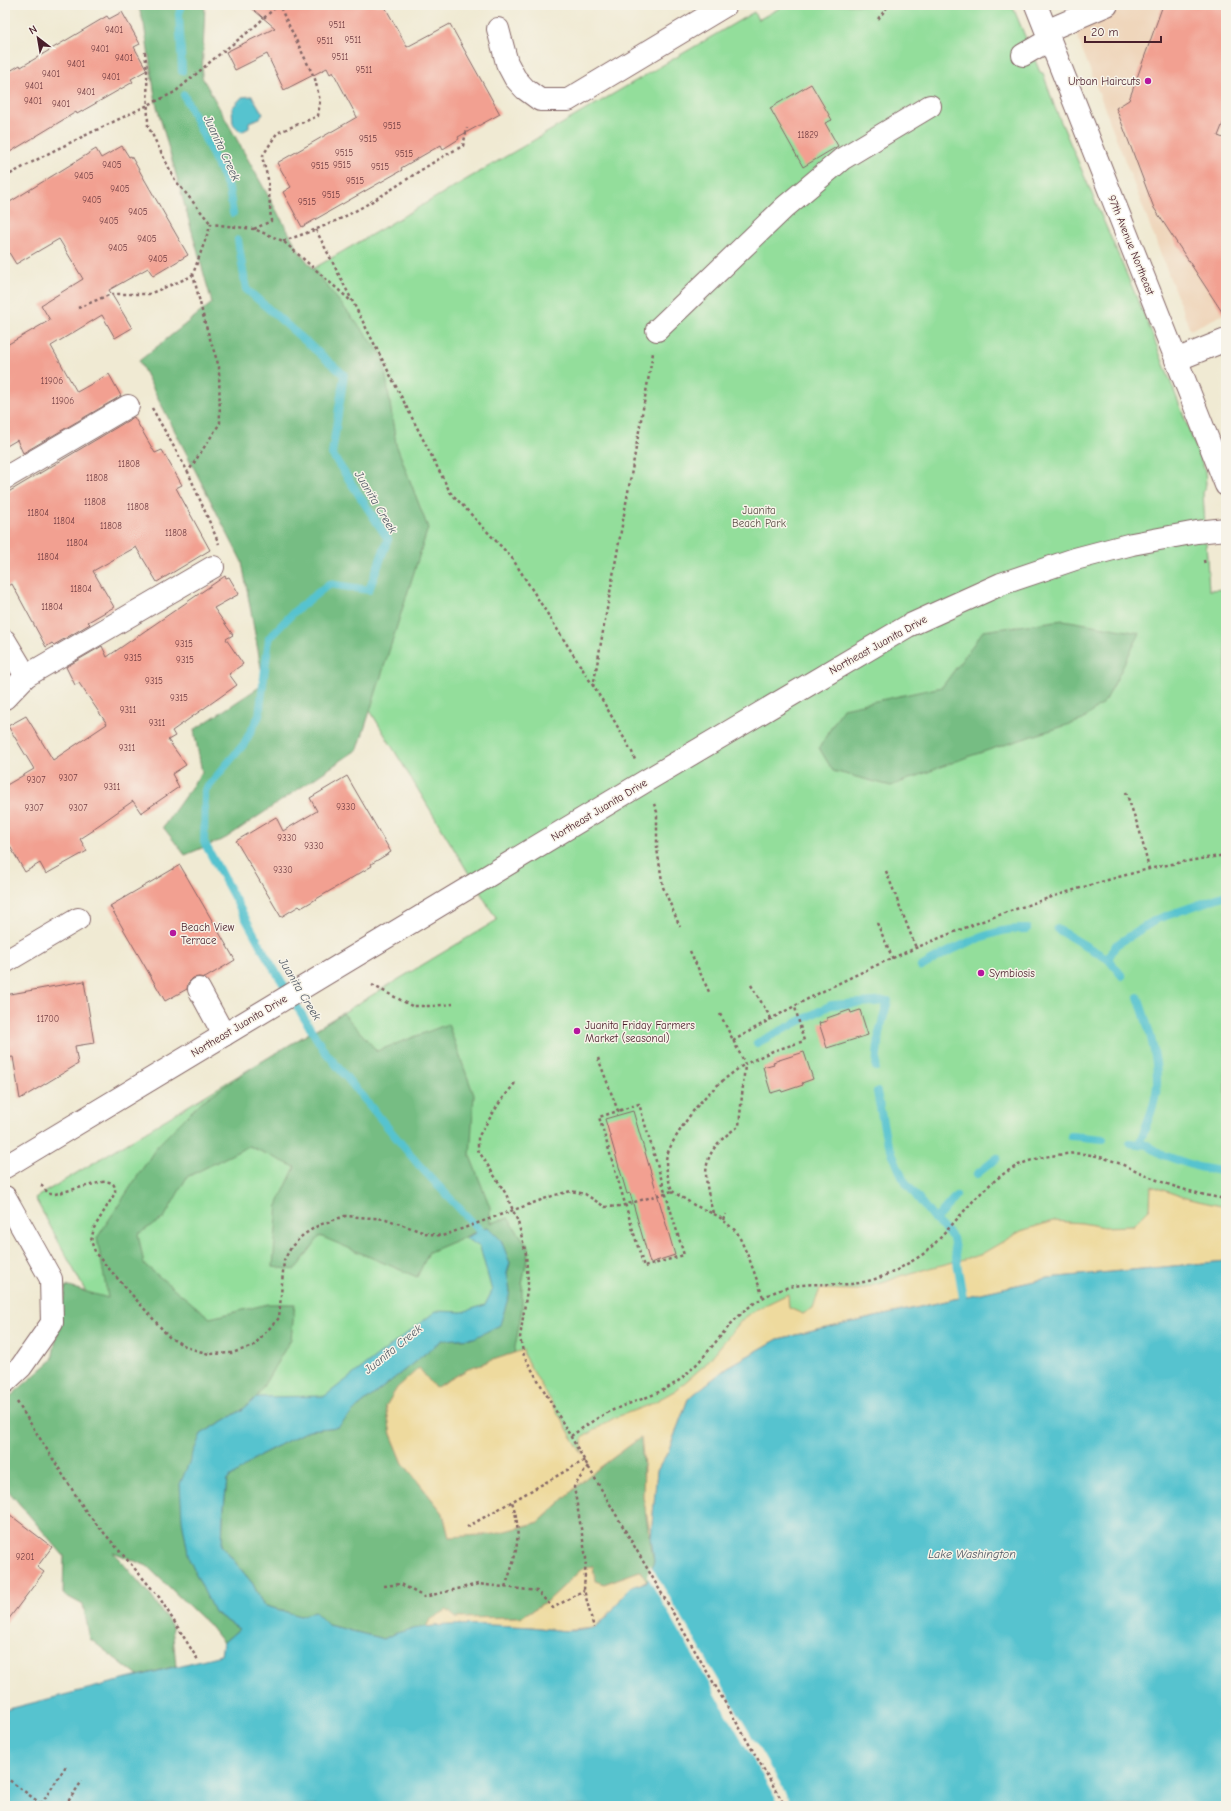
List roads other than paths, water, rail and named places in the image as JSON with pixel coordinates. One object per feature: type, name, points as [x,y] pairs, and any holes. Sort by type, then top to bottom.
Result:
[{"type":"main road","points":[[498,29],[507,63],[515,78],[525,89],[540,100],[568,100],[726,5]]},
{"type":"main road","name":"97th Avenue Northeast","points":[[1036,5],[1147,307],[1176,360],[1226,485]]},
{"type":"main road","points":[[1023,55],[1048,35],[1107,5]]},
{"type":"main road","points":[[658,330],[785,207],[842,159],[930,106]]},
{"type":"main road","points":[[1176,360],[1226,340]]},
{"type":"main road","points":[[5,478],[128,406]]},
{"type":"main road","name":"Northeast Juanita Drive","points":[[5,1167],[631,790],[908,626],[1001,584],[1075,559],[1132,544],[1197,532],[1226,529]]},
{"type":"main road","points":[[5,698],[26,676],[213,568]]},
{"type":"main road","points":[[5,641],[26,676]]},
{"type":"main road","points":[[5,962],[78,919]]},
{"type":"main road","points":[[199,990],[224,1035]]},
{"type":"main road","points":[[5,1197],[51,1279],[52,1323],[21,1367],[9,1389]]},
{"type":"water","points":[[252,96],[263,114],[260,118],[249,122],[249,128],[241,132],[233,124],[232,108],[242,97]]},
{"type":"water","name":"Lake Washington","points":[[488,1227],[501,1240],[510,1263],[507,1273],[510,1292],[500,1325],[474,1338],[442,1340],[357,1408],[338,1427],[309,1430],[260,1455],[227,1480],[223,1516],[222,1546],[253,1584],[263,1605],[300,1616],[315,1612],[328,1625],[384,1639],[415,1628],[435,1626],[515,1626],[569,1631],[592,1628],[597,1626],[608,1616],[630,1588],[647,1582],[654,1561],[651,1536],[657,1471],[669,1450],[688,1399],[728,1367],[778,1339],[1048,1278],[1226,1261],[1226,1806],[5,1806],[5,1710],[221,1655],[223,1643],[239,1629],[214,1612],[189,1559],[182,1520],[180,1484],[201,1434],[242,1410],[257,1397],[325,1396],[436,1311],[462,1312],[485,1305],[492,1291],[480,1247],[465,1238]]},
{"type":"waterway","name":"Juanita Creek","points":[[182,5],[179,14],[182,71]]},
{"type":"waterway","name":"Juanita Creek","points":[[184,95],[229,189],[233,213]]},
{"type":"waterway","name":"Juanita Creek","points":[[238,240],[246,289],[344,375],[332,454],[388,539],[369,590],[329,584],[295,611],[269,638],[259,716],[244,744],[205,790],[204,842],[265,954],[323,1049],[418,1164],[487,1238]]},
{"type":"waterway","points":[[1108,959],[1116,945],[1157,919],[1226,895]]},
{"type":"waterway","points":[[921,967],[950,951],[981,937],[1005,930],[1027,929]]},
{"type":"waterway","points":[[1057,929],[1108,959],[1122,976]]},
{"type":"waterway","points":[[1138,997],[1148,1027],[1157,1069],[1156,1096],[1139,1144]]},
{"type":"waterway","points":[[757,1043],[831,1005],[888,1001],[879,1033],[876,1067]]},
{"type":"waterway","points":[[877,1092],[886,1138],[903,1179],[935,1220],[953,1238],[963,1298]]},
{"type":"waterway","points":[[1071,1136],[1103,1139]]},
{"type":"waterway","points":[[1130,1143],[1147,1145],[1163,1155],[1198,1167],[1226,1172]]},
{"type":"waterway","points":[[977,1174],[997,1158]]},
{"type":"waterway","points":[[935,1220],[956,1196]]},
{"type":"place","name":"Urban Haircuts","points":[[1148,81]]},
{"type":"place","name":"Beach View Terrace","points":[[173,933]]},
{"type":"place","name":"Symbiosis","points":[[981,973]]},
{"type":"place","name":"Juanita Friday Farmers Market (seasonal)","points":[[577,1031]]},
{"type":"park label","name":"Juanita Beach Park","points":[[759,516]]}]
